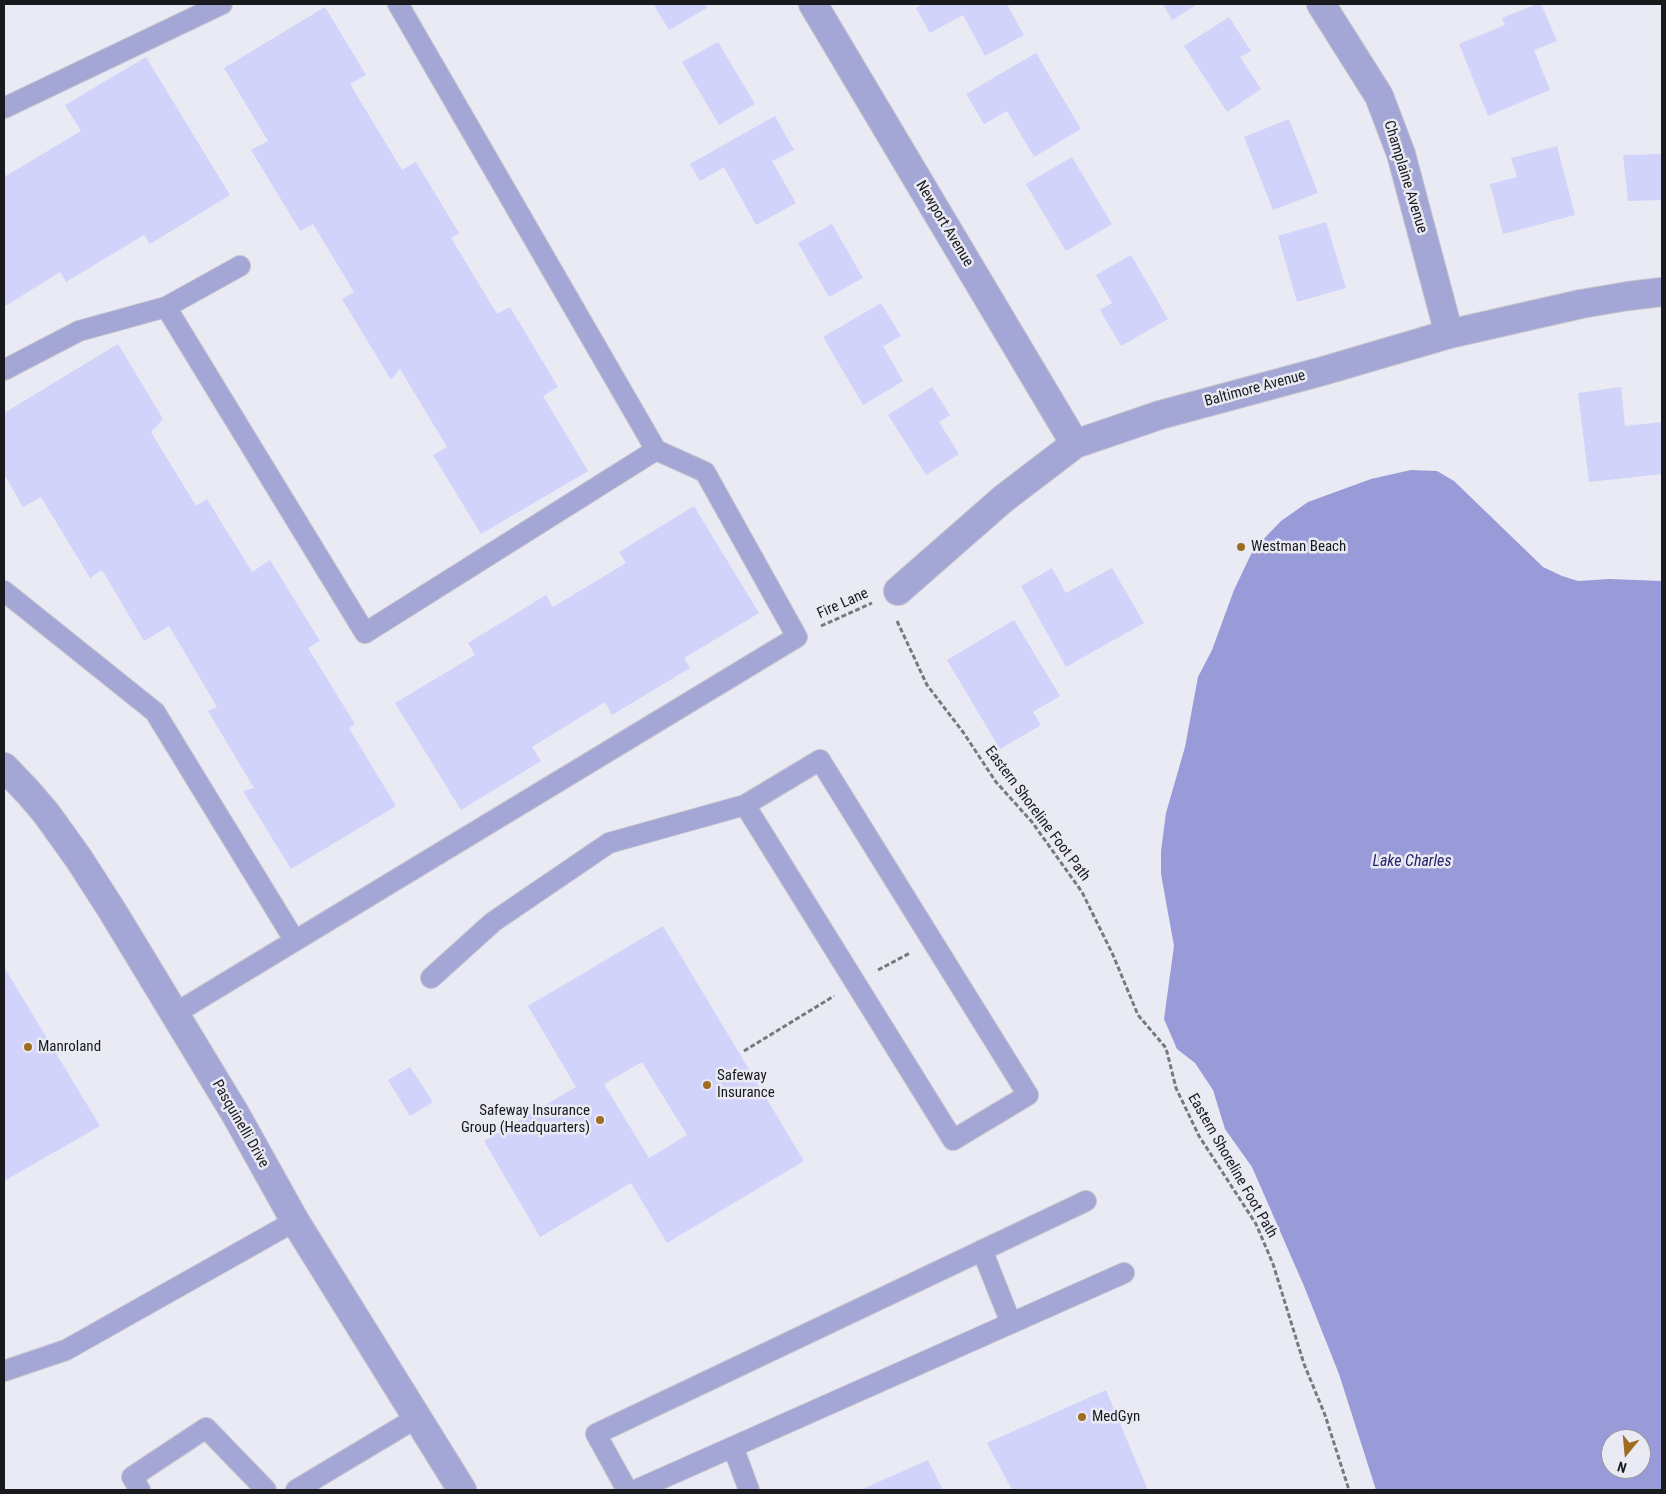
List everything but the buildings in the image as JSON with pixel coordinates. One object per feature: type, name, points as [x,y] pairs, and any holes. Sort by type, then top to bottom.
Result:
[{"type":"street","name":"Newport Avenue","points":[[813,4],[1075,444]]},
{"type":"street","name":"Champlaine Avenue","points":[[1321,4],[1379,96],[1401,154],[1450,334]]},
{"type":"street","name":"Baltimore Avenue","points":[[898,591],[1003,499],[1075,444],[1160,415],[1450,334],[1581,304],[1662,292]]},
{"type":"street","name":"Pasquinelli Drive","points":[[4,767],[46,813],[79,859],[236,1115],[295,1220],[462,1490]]},
{"type":"lane","points":[[4,108],[222,4]]},
{"type":"lane","points":[[174,1014],[796,637],[705,472],[656,450],[398,4]]},
{"type":"lane","points":[[4,370],[79,331],[166,307],[240,266]]},
{"type":"lane","points":[[166,307],[365,633],[656,450]]},
{"type":"lane","points":[[4,591],[155,712],[295,941]]},
{"type":"lane","points":[[431,978],[492,922],[609,844],[745,805],[820,760],[1028,1095],[953,1140],[745,805]]},
{"type":"lane","points":[[627,1490],[596,1434],[1086,1201]]},
{"type":"lane","points":[[4,1371],[66,1350],[295,1220]]},
{"type":"lane","points":[[982,1250],[1011,1323]]},
{"type":"lane","points":[[636,1490],[1124,1273]]},
{"type":"lane","points":[[296,1490],[418,1417]]},
{"type":"lane","points":[[140,1490],[132,1477],[206,1428],[266,1490]]},
{"type":"lane","points":[[733,1448],[749,1490]]},
{"type":"path","name":"Fire Lane","points":[[796,637],[898,591]]},
{"type":"path","name":"Eastern Shoreline Foot Path","points":[[898,591],[897,621],[927,685],[963,732],[996,782],[1032,822],[1082,892],[1113,955],[1138,1015],[1166,1048],[1176,1088],[1199,1136],[1256,1224],[1274,1264],[1304,1364],[1325,1415],[1349,1490]]},
{"type":"water","name":"Lake Charles","points":[[1411,470],[1437,471],[1454,481],[1543,567],[1578,581],[1609,579],[1662,581],[1662,1490],[1376,1490],[1339,1374],[1304,1286],[1252,1167],[1225,1129],[1213,1090],[1195,1063],[1177,1049],[1164,1019],[1174,946],[1161,874],[1161,851],[1166,813],[1185,747],[1198,677],[1212,650],[1234,590],[1253,550],[1281,521],[1308,502],[1371,479]]},
{"type":"place","name":"Westman Beach","points":[[1241,547]]},
{"type":"place","name":"Manroland","points":[[28,1047]]},
{"type":"place","name":"Safeway Insurance","points":[[707,1085]]},
{"type":"place","name":"Safeway Insurance Group (Headquarters)","points":[[600,1120]]},
{"type":"place","name":"MedGyn","points":[[1082,1417]]}]
